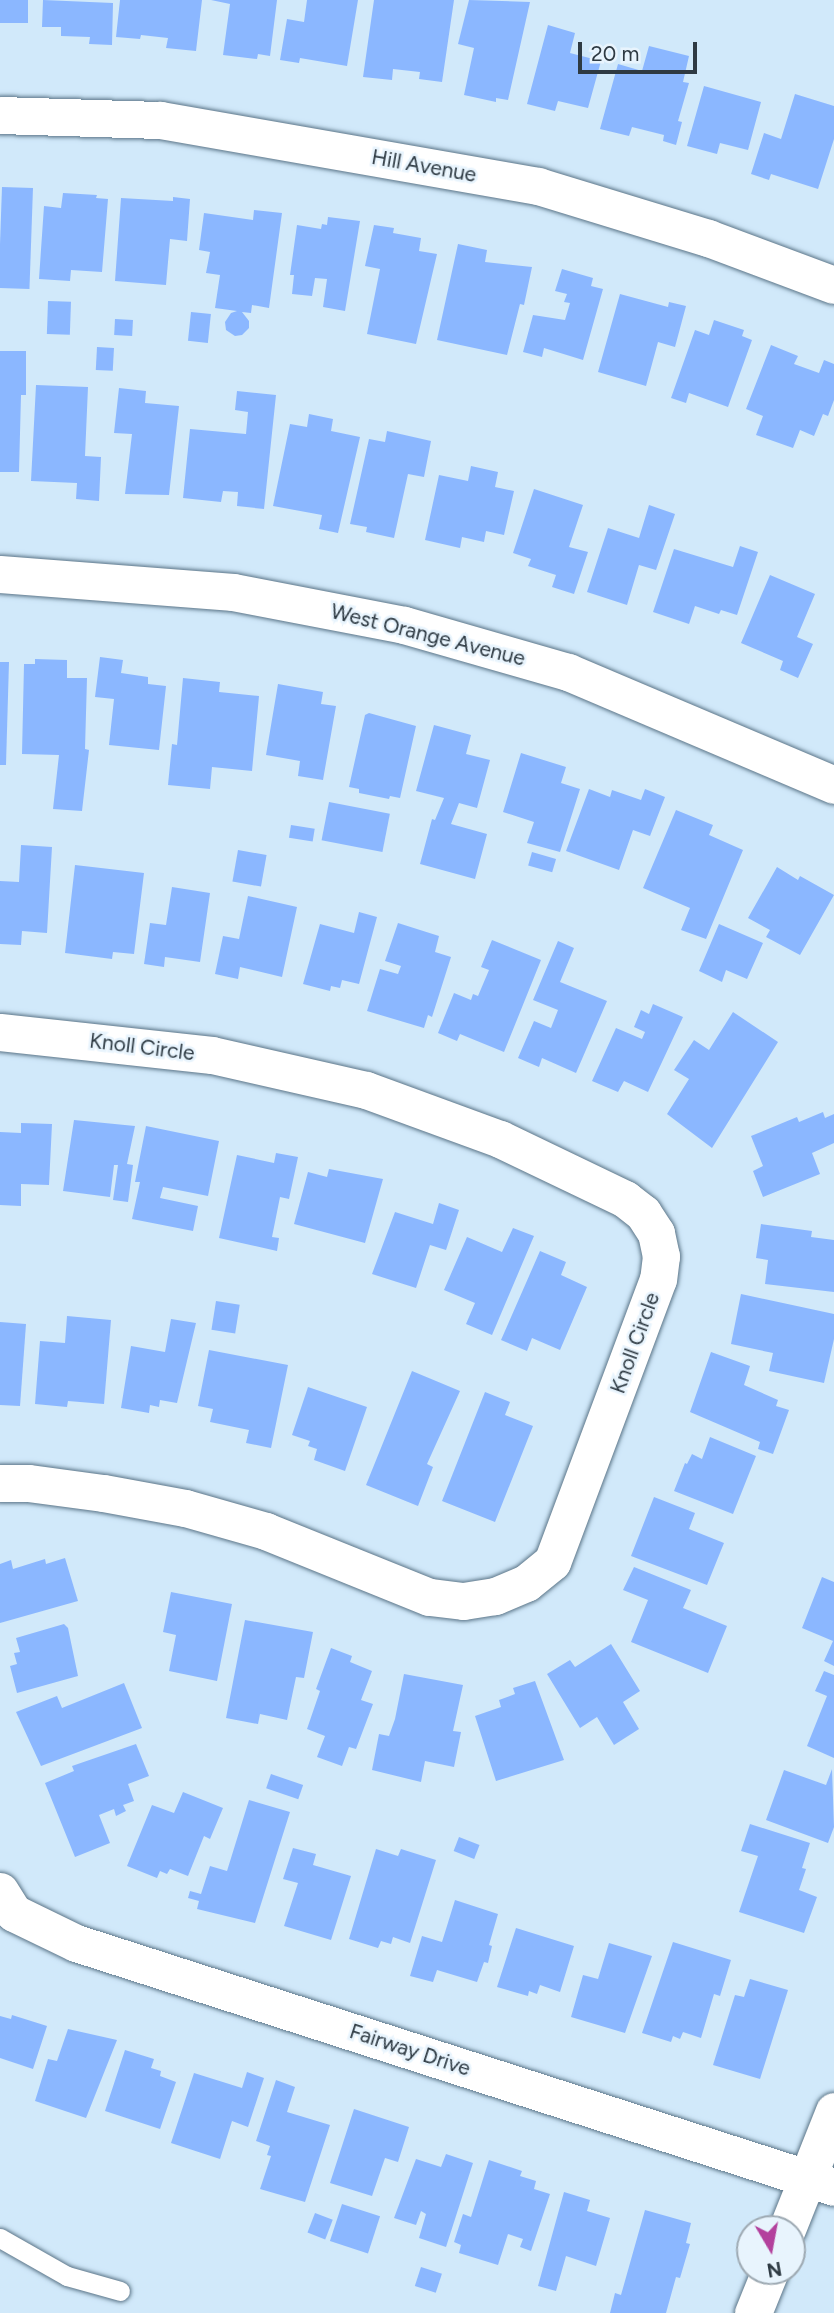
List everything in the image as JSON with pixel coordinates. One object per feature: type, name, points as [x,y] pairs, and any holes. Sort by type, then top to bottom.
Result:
[{"type":"street","name":"Hill Avenue","points":[[0,115],[160,120],[538,186],[708,238],[834,285]]},
{"type":"street","name":"West Orange Avenue","points":[[0,574],[233,592],[404,625],[568,672],[834,785]]},
{"type":"street","name":"Knoll Circle","points":[[0,1032],[212,1055],[366,1090],[499,1139],[625,1199],[643,1213],[650,1223],[656,1233],[661,1256],[658,1279],[552,1562],[526,1583],[495,1596],[463,1601],[429,1597],[266,1531],[186,1508],[91,1491],[29,1483],[0,1483]]},
{"type":"street","name":"Fairway Drive","points":[[0,1891],[14,1913],[76,1943],[821,2183]]},
{"type":"street","points":[[798,2215],[821,2183],[834,2110]]},
{"type":"street","points":[[753,2313],[764,2285]]},
{"type":"lane","points":[[0,2238],[67,2277],[120,2291]]},
{"type":"building","points":[[0,0],[28,0],[28,23],[0,23]]},
{"type":"building","points":[[43,0],[113,3],[112,45],[89,44],[90,37],[61,36],[61,27],[42,27]]},
{"type":"building","points":[[120,0],[202,0],[196,51],[166,48],[168,38],[141,35],[140,39],[116,37]]},
{"type":"building","points":[[211,0],[277,0],[270,56],[258,54],[257,59],[223,55],[230,4]]},
{"type":"building","points":[[307,0],[358,0],[347,66],[300,58],[299,63],[280,60],[287,19],[304,22]]},
{"type":"building","points":[[374,0],[454,0],[442,82],[419,79],[420,72],[393,69],[392,80],[363,77]]},
{"type":"building","points":[[469,0],[530,2],[508,100],[496,98],[496,102],[464,95],[474,48],[458,44]]},
{"type":"building","points":[[548,25],[575,33],[570,53],[601,61],[588,108],[558,101],[555,111],[527,104]]},
{"type":"building","points":[[649,46],[689,56],[683,82],[689,83],[678,121],[682,122],[676,145],[663,141],[664,135],[632,127],[629,136],[600,129],[618,64],[642,71]]},
{"type":"building","points":[[704,86],[761,102],[748,150],[720,143],[717,154],[687,146]]},
{"type":"building","points":[[795,94],[834,106],[834,139],[818,189],[771,174],[769,180],[751,174],[764,133],[781,139]]},
{"type":"building","points":[[2,187],[33,188],[29,289],[0,288]]},
{"type":"building","points":[[63,193],[97,195],[96,198],[108,199],[102,272],[71,270],[70,281],[39,279],[44,206],[61,208]]},
{"type":"building","points":[[173,197],[190,199],[187,241],[170,239],[166,285],[115,281],[121,198],[173,201]]},
{"type":"building","points":[[254,210],[282,213],[269,308],[252,305],[251,313],[242,312],[249,321],[249,328],[242,335],[235,336],[226,330],[225,322],[231,313],[237,311],[215,308],[220,275],[206,273],[210,252],[199,250],[204,213],[253,220]]},
{"type":"building","points":[[328,217],[360,221],[345,311],[323,307],[327,279],[315,278],[312,296],[292,294],[294,275],[290,275],[297,225],[321,229],[322,224],[327,225]]},
{"type":"building","points":[[374,225],[394,228],[393,233],[421,238],[419,251],[437,254],[416,344],[367,334],[380,269],[365,266]]},
{"type":"building","points":[[458,244],[487,250],[485,262],[532,267],[524,305],[520,304],[507,355],[437,340]]},
{"type":"building","points":[[562,269],[593,278],[591,286],[603,289],[583,360],[544,348],[542,357],[523,352],[533,315],[565,320],[570,303],[564,302],[567,294],[555,291]]},
{"type":"building","points":[[620,294],[668,307],[669,302],[686,306],[675,347],[658,342],[646,386],[598,372]]},
{"type":"building","points":[[48,301],[71,302],[70,335],[47,334]]},
{"type":"building","points":[[191,312],[211,314],[208,343],[188,341]]},
{"type":"building","points":[[115,319],[133,320],[132,336],[114,335]]},
{"type":"building","points":[[714,320],[744,330],[742,336],[752,340],[728,407],[689,393],[686,403],[671,398],[695,330],[709,335]]},
{"type":"building","points":[[771,345],[798,356],[794,364],[819,373],[824,360],[834,364],[834,400],[828,416],[823,414],[814,436],[800,430],[793,448],[756,435],[763,416],[746,409]]},
{"type":"building","points":[[97,347],[114,348],[113,371],[96,370]]},
{"type":"building","points":[[0,351],[26,351],[26,395],[21,395],[19,472],[0,472]]},
{"type":"building","points":[[36,385],[88,387],[85,456],[101,457],[99,501],[76,499],[77,483],[31,481]]},
{"type":"building","points":[[119,388],[146,391],[145,403],[179,406],[169,495],[125,494],[132,434],[114,433]]},
{"type":"building","points":[[237,391],[276,395],[264,509],[237,506],[238,492],[223,491],[221,502],[183,498],[190,429],[246,434],[248,412],[235,410]]},
{"type":"building","points":[[309,414],[333,419],[331,431],[360,437],[338,533],[319,529],[322,515],[273,506],[290,424],[307,427]]},
{"type":"building","points":[[387,431],[431,441],[424,477],[408,474],[394,538],[366,532],[367,527],[350,524],[369,439],[385,442]]},
{"type":"building","points":[[471,466],[498,472],[495,487],[514,491],[504,535],[486,531],[484,542],[462,537],[460,548],[425,540],[439,475],[468,481]]},
{"type":"building","points":[[534,489],[583,505],[569,547],[588,552],[574,594],[552,587],[556,575],[528,566],[531,559],[513,553]]},
{"type":"building","points":[[649,505],[675,514],[656,570],[639,565],[627,605],[587,592],[608,528],[639,538]]},
{"type":"building","points":[[740,546],[758,552],[737,615],[721,610],[719,614],[695,606],[689,624],[653,612],[674,549],[733,567]]},
{"type":"building","points":[[770,575],[815,594],[797,637],[813,644],[798,678],[780,670],[783,661],[741,643]]},
{"type":"building","points":[[100,657],[123,660],[121,673],[148,677],[148,684],[166,686],[159,750],[109,745],[114,699],[95,697]]},
{"type":"building","points":[[35,659],[67,660],[67,678],[87,678],[85,749],[89,750],[82,811],[53,809],[59,755],[22,754],[24,664],[35,664]]},
{"type":"building","points":[[0,662],[9,662],[6,765],[0,765]]},
{"type":"building","points":[[183,678],[220,682],[219,692],[259,696],[252,771],[212,767],[210,789],[168,785],[172,744],[177,745]]},
{"type":"building","points":[[278,684],[323,692],[321,704],[336,706],[323,780],[298,776],[300,761],[266,755]]},
{"type":"building","points":[[369,713],[416,726],[400,798],[390,796],[389,799],[359,793],[359,789],[349,787],[365,715]]},
{"type":"building","points":[[434,725],[471,735],[466,754],[490,760],[477,808],[459,803],[451,824],[487,834],[475,879],[420,864],[432,819],[435,820],[444,798],[416,791]]},
{"type":"building","points":[[521,753],[566,767],[561,783],[580,789],[560,852],[527,843],[534,822],[503,812]]},
{"type":"building","points":[[589,789],[610,797],[612,790],[641,800],[645,789],[665,797],[650,836],[633,830],[619,870],[566,851]]},
{"type":"building","points":[[329,802],[390,814],[382,852],[322,840]]},
{"type":"building","points":[[676,810],[713,825],[709,835],[743,850],[706,939],[681,930],[690,908],[643,888]]},
{"type":"building","points":[[291,825],[315,829],[313,842],[289,838]]},
{"type":"building","points":[[21,845],[52,847],[47,933],[22,931],[21,945],[0,944],[0,881],[19,882]]},
{"type":"building","points":[[238,850],[267,855],[261,887],[232,882]]},
{"type":"building","points":[[532,852],[556,859],[552,872],[528,865]]},
{"type":"building","points":[[75,865],[144,873],[134,954],[113,952],[112,959],[65,953]]},
{"type":"building","points":[[777,867],[798,880],[800,876],[834,895],[800,955],[766,937],[770,930],[748,918]]},
{"type":"building","points":[[172,887],[210,893],[200,962],[165,957],[164,967],[144,964],[150,923],[166,925]]},
{"type":"building","points":[[248,896],[297,907],[282,977],[240,967],[238,979],[215,974],[223,936],[239,939]]},
{"type":"building","points":[[359,912],[377,917],[359,984],[342,980],[340,988],[331,986],[330,991],[303,984],[320,924],[354,933]]},
{"type":"building","points":[[398,923],[439,936],[435,952],[451,957],[432,1017],[428,1015],[424,1028],[367,1011],[380,969],[398,974],[401,966],[385,961]]},
{"type":"building","points":[[719,924],[763,943],[747,979],[726,970],[722,982],[699,971]]},
{"type":"building","points":[[492,940],[541,960],[504,1052],[460,1034],[457,1041],[438,1033],[454,993],[471,1000],[473,994],[478,996],[489,970],[481,967]]},
{"type":"building","points":[[558,941],[574,948],[560,982],[607,1001],[576,1073],[542,1058],[539,1067],[518,1058],[534,1021],[551,1028],[558,1010],[533,1000]]},
{"type":"building","points":[[653,1004],[683,1017],[648,1092],[624,1081],[618,1092],[592,1081],[616,1028],[642,1039],[645,1032],[634,1027],[641,1010],[649,1014]]},
{"type":"building","points":[[733,1012],[778,1042],[712,1148],[667,1114],[689,1079],[674,1070],[694,1040],[709,1050]]},
{"type":"building","points":[[823,1112],[825,1118],[834,1114],[834,1143],[812,1153],[820,1174],[763,1197],[753,1171],[763,1166],[751,1136],[797,1117],[799,1122]]},
{"type":"building","points":[[74,1120],[135,1126],[127,1164],[133,1165],[128,1202],[113,1200],[118,1165],[114,1165],[110,1197],[63,1191]]},
{"type":"building","points":[[21,1123],[52,1124],[49,1185],[21,1184],[21,1206],[0,1205],[0,1132],[21,1133]]},
{"type":"building","points":[[146,1126],[219,1141],[208,1196],[163,1187],[160,1198],[198,1206],[193,1231],[132,1219],[140,1182],[135,1182]]},
{"type":"building","points":[[276,1153],[298,1157],[289,1199],[280,1197],[272,1237],[279,1238],[277,1251],[219,1238],[237,1155],[274,1163]]},
{"type":"building","points":[[329,1169],[383,1179],[365,1243],[294,1224],[308,1172],[327,1177]]},
{"type":"building","points":[[439,1203],[459,1210],[446,1250],[430,1245],[416,1288],[372,1274],[395,1212],[433,1224]]},
{"type":"building","points":[[761,1224],[812,1231],[811,1237],[834,1240],[834,1292],[765,1284],[768,1260],[756,1258]]},
{"type":"building","points":[[513,1228],[534,1236],[492,1335],[466,1324],[475,1303],[444,1290],[467,1237],[502,1252]]},
{"type":"building","points":[[540,1251],[566,1262],[561,1275],[587,1287],[560,1350],[532,1338],[527,1351],[501,1340]]},
{"type":"building","points":[[741,1294],[834,1314],[834,1339],[824,1383],[769,1371],[773,1353],[731,1344]]},
{"type":"building","points":[[216,1301],[240,1305],[235,1333],[211,1330]]},
{"type":"building","points":[[67,1316],[111,1320],[104,1404],[68,1401],[67,1407],[35,1404],[40,1341],[65,1343]]},
{"type":"building","points":[[171,1319],[196,1323],[177,1403],[160,1400],[159,1407],[150,1405],[149,1413],[121,1408],[131,1346],[165,1352]]},
{"type":"building","points":[[0,1322],[26,1324],[20,1406],[0,1405]]},
{"type":"building","points":[[209,1350],[288,1365],[271,1448],[246,1443],[249,1430],[210,1422],[213,1409],[198,1406]]},
{"type":"building","points":[[711,1352],[750,1366],[744,1385],[778,1400],[776,1406],[789,1410],[773,1454],[758,1449],[760,1442],[690,1412]]},
{"type":"building","points":[[412,1371],[460,1391],[427,1464],[433,1467],[418,1506],[366,1485]]},
{"type":"building","points":[[308,1387],[367,1407],[345,1471],[314,1460],[317,1449],[308,1446],[310,1441],[292,1435]]},
{"type":"building","points":[[485,1392],[510,1402],[505,1415],[533,1426],[495,1522],[442,1501]]},
{"type":"building","points":[[710,1437],[756,1456],[733,1514],[674,1491],[685,1463],[687,1464],[692,1454],[702,1459]]},
{"type":"building","points":[[654,1497],[695,1513],[689,1529],[724,1543],[707,1585],[631,1556]]},
{"type":"building","points":[[65,1558],[78,1601],[0,1623],[0,1564],[11,1560],[13,1569],[45,1559],[46,1564]]},
{"type":"building","points":[[634,1567],[691,1590],[683,1608],[727,1626],[708,1673],[631,1642],[648,1600],[623,1590]]},
{"type":"building","points":[[822,1577],[834,1582],[834,1666],[824,1661],[833,1641],[802,1628]]},
{"type":"building","points":[[171,1592],[232,1604],[217,1681],[169,1671],[176,1635],[163,1632]]},
{"type":"building","points":[[245,1620],[313,1632],[304,1678],[296,1677],[287,1720],[260,1714],[258,1724],[226,1718]]},
{"type":"building","points":[[64,1624],[68,1628],[78,1676],[17,1693],[10,1666],[17,1664],[14,1653],[20,1652],[16,1638]]},
{"type":"building","points":[[611,1644],[640,1691],[623,1702],[639,1729],[614,1745],[597,1717],[580,1728],[547,1674],[570,1660],[575,1667]]},
{"type":"building","points":[[331,1648],[352,1656],[350,1662],[372,1671],[361,1700],[373,1704],[356,1749],[349,1747],[342,1766],[317,1757],[325,1736],[307,1729],[320,1691],[316,1689]]},
{"type":"building","points":[[824,1671],[834,1675],[834,1758],[807,1746],[827,1696],[815,1691]]},
{"type":"building","points":[[404,1674],[463,1685],[453,1731],[461,1732],[454,1767],[425,1761],[421,1782],[372,1770],[379,1734],[389,1736],[395,1719]]},
{"type":"building","points":[[535,1681],[564,1760],[496,1781],[475,1716],[501,1707],[499,1700],[515,1694],[513,1688]]},
{"type":"building","points":[[124,1683],[142,1728],[41,1766],[16,1712],[57,1696],[62,1708]]},
{"type":"building","points":[[136,1744],[149,1776],[128,1784],[134,1801],[123,1805],[126,1811],[116,1816],[114,1809],[99,1815],[110,1843],[75,1857],[45,1783],[74,1771],[72,1766]]},
{"type":"building","points":[[832,1769],[834,1827],[828,1843],[766,1820],[784,1770],[826,1785]]},
{"type":"building","points":[[271,1774],[303,1785],[298,1799],[266,1788]]},
{"type":"building","points":[[183,1792],[223,1808],[210,1839],[204,1836],[188,1876],[170,1869],[167,1874],[160,1871],[157,1878],[127,1866],[152,1805],[174,1813]]},
{"type":"building","points":[[249,1800],[290,1812],[255,1923],[197,1909],[199,1901],[188,1898],[190,1891],[201,1894],[210,1866],[227,1871]]},
{"type":"building","points":[[750,1824],[810,1843],[799,1890],[817,1897],[804,1933],[739,1912],[758,1856],[741,1851]]},
{"type":"building","points":[[459,1837],[480,1845],[474,1859],[454,1851]]},
{"type":"building","points":[[293,1848],[316,1854],[313,1865],[351,1876],[331,1940],[284,1926],[298,1883],[283,1879]]},
{"type":"building","points":[[376,1849],[398,1856],[401,1849],[436,1860],[410,1943],[393,1937],[391,1944],[381,1941],[378,1948],[349,1939]]},
{"type":"building","points":[[455,1900],[498,1914],[489,1945],[492,1946],[488,1963],[484,1962],[477,1982],[437,1970],[433,1982],[410,1976],[422,1936],[442,1942]]},
{"type":"building","points":[[516,1928],[574,1946],[560,1992],[540,1985],[537,1994],[529,1991],[528,1996],[497,1987]]},
{"type":"building","points":[[673,1942],[731,1960],[720,1996],[714,1994],[701,2038],[683,2032],[680,2039],[673,2036],[671,2042],[642,2033]]},
{"type":"building","points":[[609,1943],[652,1956],[625,2033],[571,2017],[583,1975],[598,1979]]},
{"type":"building","points":[[750,1979],[788,1990],[760,2079],[713,2065],[735,1995],[744,1997]]},
{"type":"building","points":[[12,2015],[47,2026],[33,2069],[0,2058],[0,2016],[11,2019]]},
{"type":"building","points":[[68,2029],[117,2040],[86,2118],[35,2101],[48,2059],[57,2061]]},
{"type":"building","points":[[125,2050],[154,2059],[151,2068],[161,2071],[160,2076],[176,2082],[160,2129],[105,2111]]},
{"type":"building","points":[[247,2072],[264,2078],[248,2127],[232,2121],[220,2159],[171,2143],[194,2073],[242,2088]]},
{"type":"building","points":[[276,2080],[295,2087],[287,2112],[330,2125],[305,2202],[260,2189],[271,2156],[267,2155],[270,2146],[256,2141]]},
{"type":"building","points":[[354,2109],[409,2127],[398,2162],[385,2158],[372,2196],[330,2183]]},
{"type":"building","points":[[446,2154],[473,2163],[446,2247],[419,2238],[426,2214],[421,2211],[416,2225],[394,2218],[416,2159],[441,2167]]},
{"type":"building","points":[[489,2160],[522,2171],[520,2176],[536,2181],[534,2189],[550,2194],[531,2251],[520,2247],[523,2239],[508,2234],[498,2265],[459,2253],[461,2245],[454,2242],[463,2214],[471,2217]]},
{"type":"building","points":[[564,2192],[590,2200],[587,2211],[610,2218],[596,2266],[566,2256],[556,2291],[538,2286]]},
{"type":"building","points":[[342,2204],[380,2216],[368,2253],[330,2241]]},
{"type":"building","points":[[645,2210],[691,2223],[686,2243],[690,2244],[680,2278],[676,2277],[666,2313],[610,2313],[615,2293],[621,2295]]},
{"type":"building","points":[[315,2213],[333,2220],[325,2239],[307,2233]]},
{"type":"building","points":[[421,2267],[442,2274],[436,2293],[415,2286]]}]
